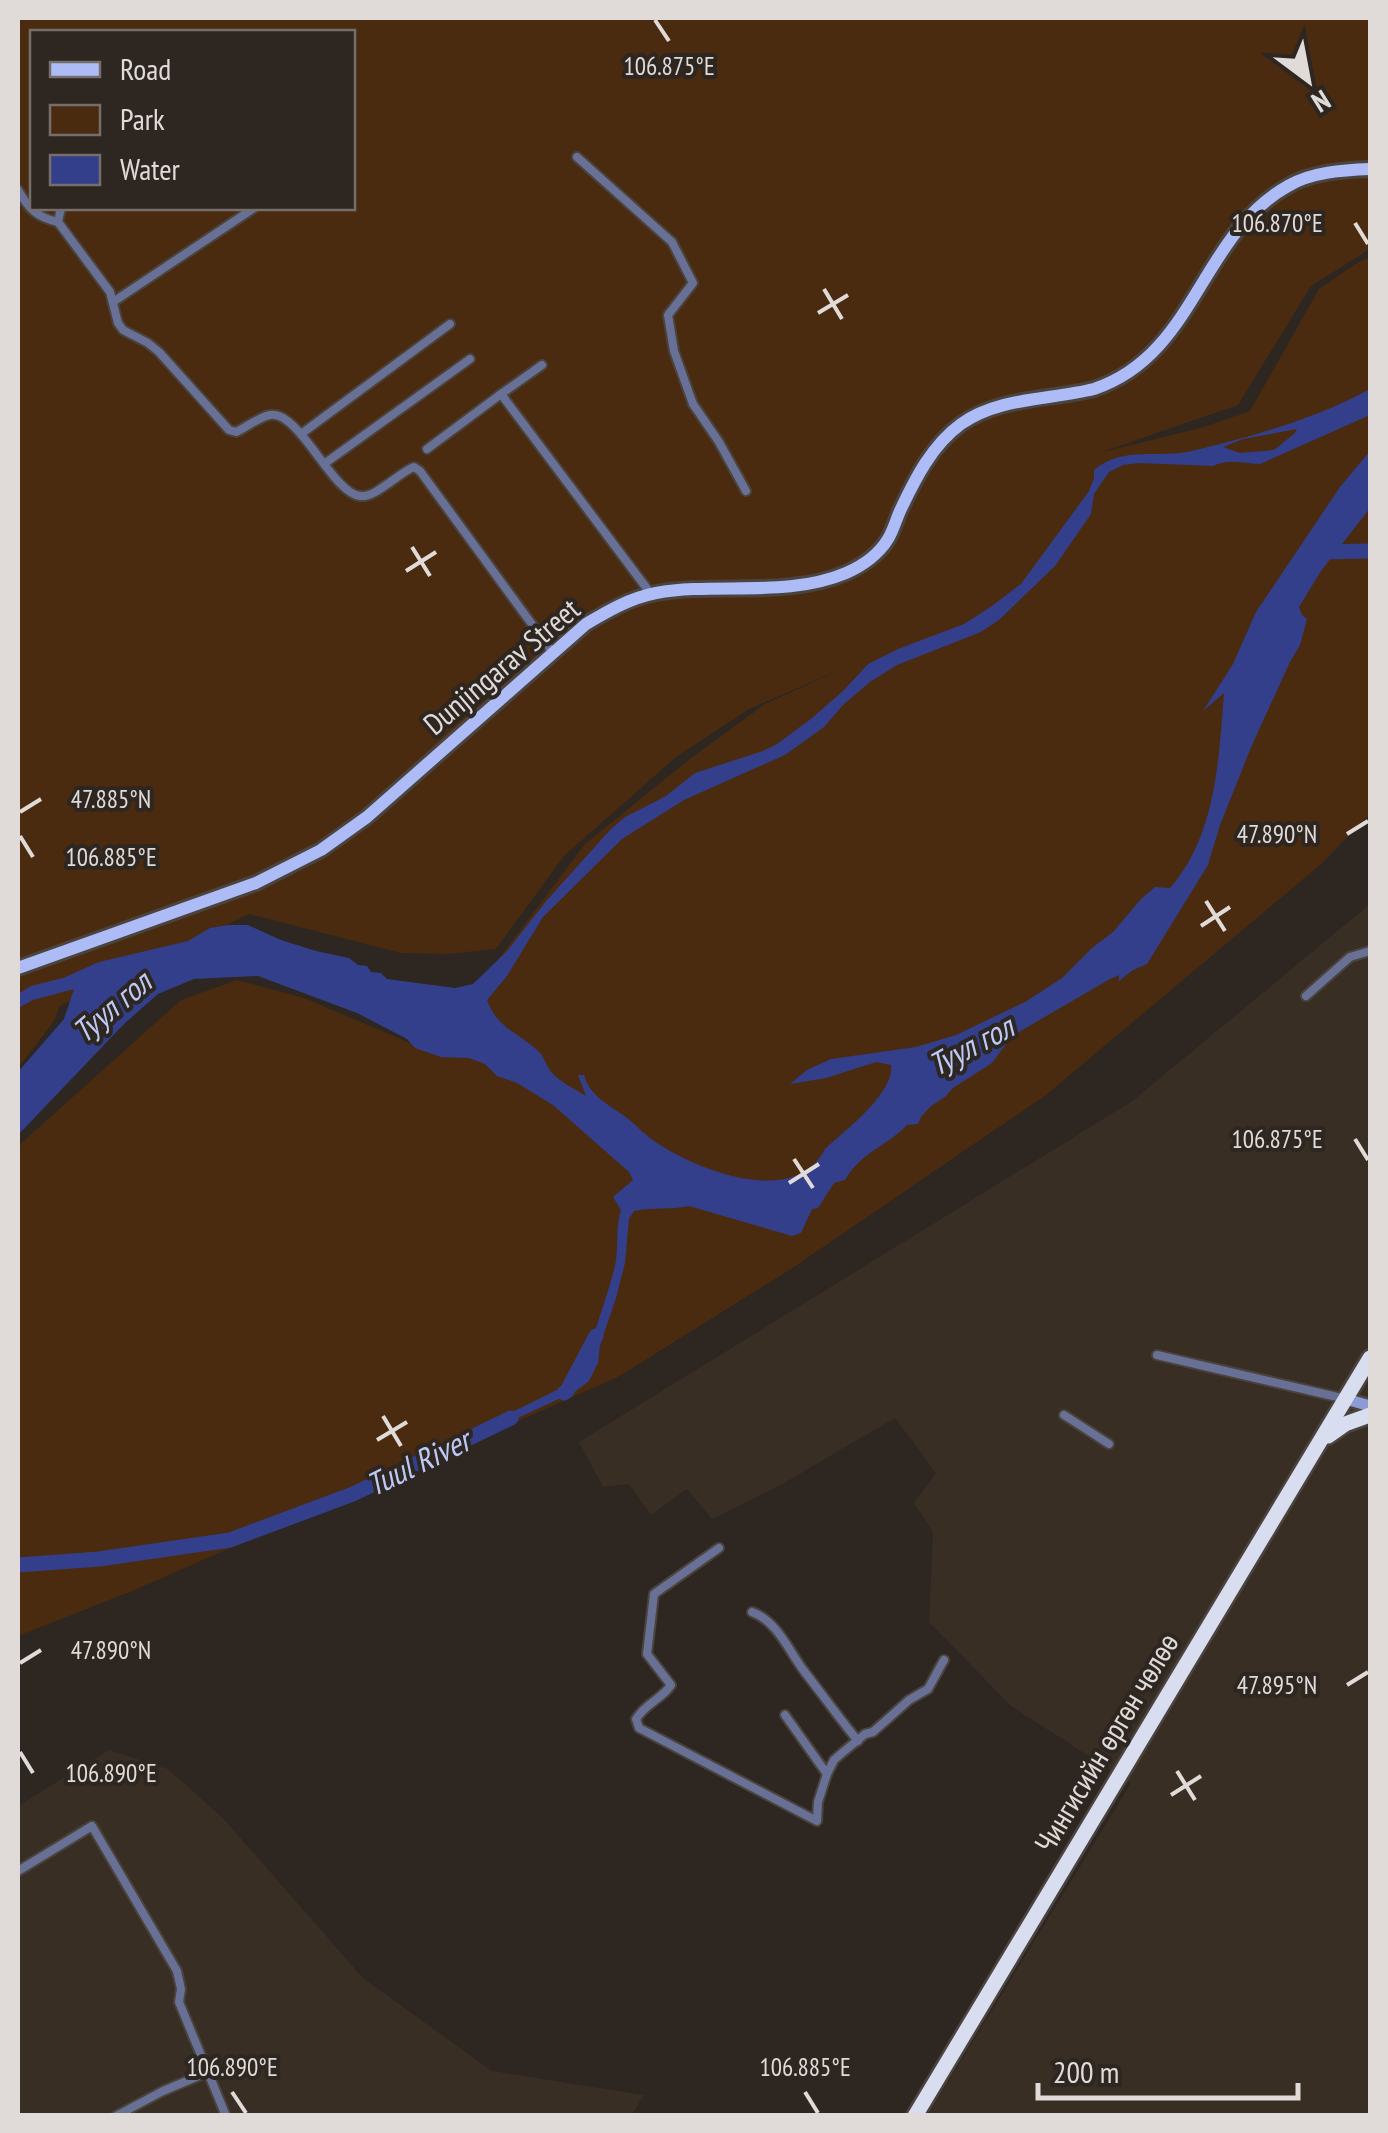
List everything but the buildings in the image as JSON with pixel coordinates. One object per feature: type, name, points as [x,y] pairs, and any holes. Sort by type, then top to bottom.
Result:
[{"type":"highway","name":"Чингисийн өргөн чөлөө","points":[[915,2116],[1370,1358]]},
{"type":"highway","points":[[1320,1442],[1345,1424],[1370,1415]]},
{"type":"main road","name":"Dunjingarav Street","points":[[18,968],[256,883],[321,850],[367,818],[553,654],[596,619],[624,603],[651,594],[800,584],[857,567],[888,539],[926,461],[962,423],[993,408],[1094,389],[1129,372],[1154,352],[1180,322],[1217,258],[1260,206],[1300,180],[1370,168]]},
{"type":"main road","points":[[1346,1399],[1370,1406]]},
{"type":"street","points":[[576,157],[672,242],[692,283],[668,316],[674,351],[694,404],[746,491]]},
{"type":"street","points":[[31,210],[58,222]]},
{"type":"street","points":[[60,210],[58,222],[103,282],[123,330],[159,352],[229,430],[236,432],[272,414],[279,415],[301,434],[350,492],[363,496],[408,469],[420,471],[553,654]]},
{"type":"street","points":[[112,302],[251,210]]},
{"type":"street","points":[[301,434],[450,324]]},
{"type":"street","points":[[324,464],[470,359]]},
{"type":"street","points":[[427,448],[542,365]]},
{"type":"street","points":[[502,394],[651,594]]},
{"type":"street","points":[[1306,996],[1350,957],[1370,950]]},
{"type":"street","points":[[1156,1355],[1346,1399]]},
{"type":"street","points":[[1064,1415],[1109,1444]]},
{"type":"street","points":[[719,1548],[654,1594],[647,1654],[671,1684],[642,1708],[636,1720],[638,1728],[816,1821],[818,1802],[834,1760],[928,1689],[944,1660]]},
{"type":"street","points":[[752,1612],[781,1636],[858,1741]]},
{"type":"street","points":[[785,1715],[827,1774]]},
{"type":"street","points":[[18,1871],[92,1826],[178,1971],[179,2002],[226,2116]]},
{"type":"street","points":[[116,2116],[208,2072]]},
{"type":"shaded area","points":[[1370,904],[1370,2115],[928,2115],[1131,1783],[1011,1706],[929,1622],[933,1532],[914,1503],[936,1473],[895,1418],[779,1486],[712,1519],[687,1489],[651,1515],[629,1484],[603,1487],[579,1442],[1131,1102]]},
{"type":"shaded area","points":[[109,1750],[168,1769],[223,1818],[363,1978],[492,2071],[644,2095],[631,2116],[18,2116],[18,1806]]},
{"type":"green space","points":[[18,18],[1370,18],[1370,249],[1311,286],[1238,405],[1099,453],[1204,427],[1250,411],[1319,289],[1370,257],[1370,814],[1320,865],[1046,1095],[791,1269],[618,1377],[137,1589],[18,1636],[18,1146],[181,1000],[237,980],[304,998],[429,1051],[585,844],[765,704],[851,665],[749,709],[676,757],[564,856],[496,949],[401,953],[249,914],[60,1006],[54,1021],[18,1068]]},
{"type":"water","points":[[1370,389],[1370,415],[1260,464],[1140,463],[1109,472],[1094,494],[1091,514],[1055,566],[1000,619],[981,632],[897,665],[870,682],[824,727],[785,755],[684,800],[622,839],[543,917],[507,976],[487,1000],[497,1018],[539,1052],[556,1077],[586,1096],[578,1075],[584,1075],[596,1095],[653,1140],[720,1173],[769,1181],[791,1177],[811,1167],[877,1099],[890,1076],[891,1065],[876,1062],[826,1078],[790,1084],[807,1070],[831,1059],[916,1047],[956,1035],[1025,1002],[1062,978],[1155,887],[1170,888],[1197,845],[1206,821],[1217,770],[1224,693],[1203,711],[1233,664],[1256,612],[1340,487],[1370,451],[1370,508],[1321,571],[1299,607],[1307,619],[1300,645],[1252,745],[1208,865],[1147,964],[1119,981],[1119,975],[1110,979],[1012,1036],[992,1063],[931,1106],[918,1124],[907,1125],[866,1156],[845,1180],[834,1183],[818,1208],[812,1209],[801,1233],[792,1236],[689,1206],[634,1211],[629,1219],[625,1263],[598,1363],[589,1381],[576,1391],[494,1429],[492,1422],[582,1375],[615,1266],[621,1210],[613,1197],[633,1180],[629,1172],[553,1105],[497,1076],[485,1064],[415,1048],[407,1039],[357,1013],[258,976],[194,979],[158,994],[125,1023],[18,1135],[18,1072],[64,1019],[74,989],[18,1008],[18,994],[31,986],[63,978],[99,962],[188,941],[210,928],[228,925],[248,925],[281,940],[349,958],[387,979],[455,988],[473,984],[625,817],[666,796],[695,773],[777,744],[844,690],[868,664],[964,624],[1021,584],[1089,491],[1094,470],[1105,462],[1129,455],[1180,453],[1284,426]],"holes":[[[1297,429],[1274,450],[1240,453],[1223,447],[1243,439]]]},
{"type":"waterway","name":"Туул гол","points":[[1320,552],[1370,551]]},
{"type":"waterway","name":"Tuul River","points":[[564,1393],[596,1336]]},
{"type":"waterway","name":"Tuul River","points":[[18,1565],[99,1559],[230,1540],[353,1494],[511,1418]]}]
